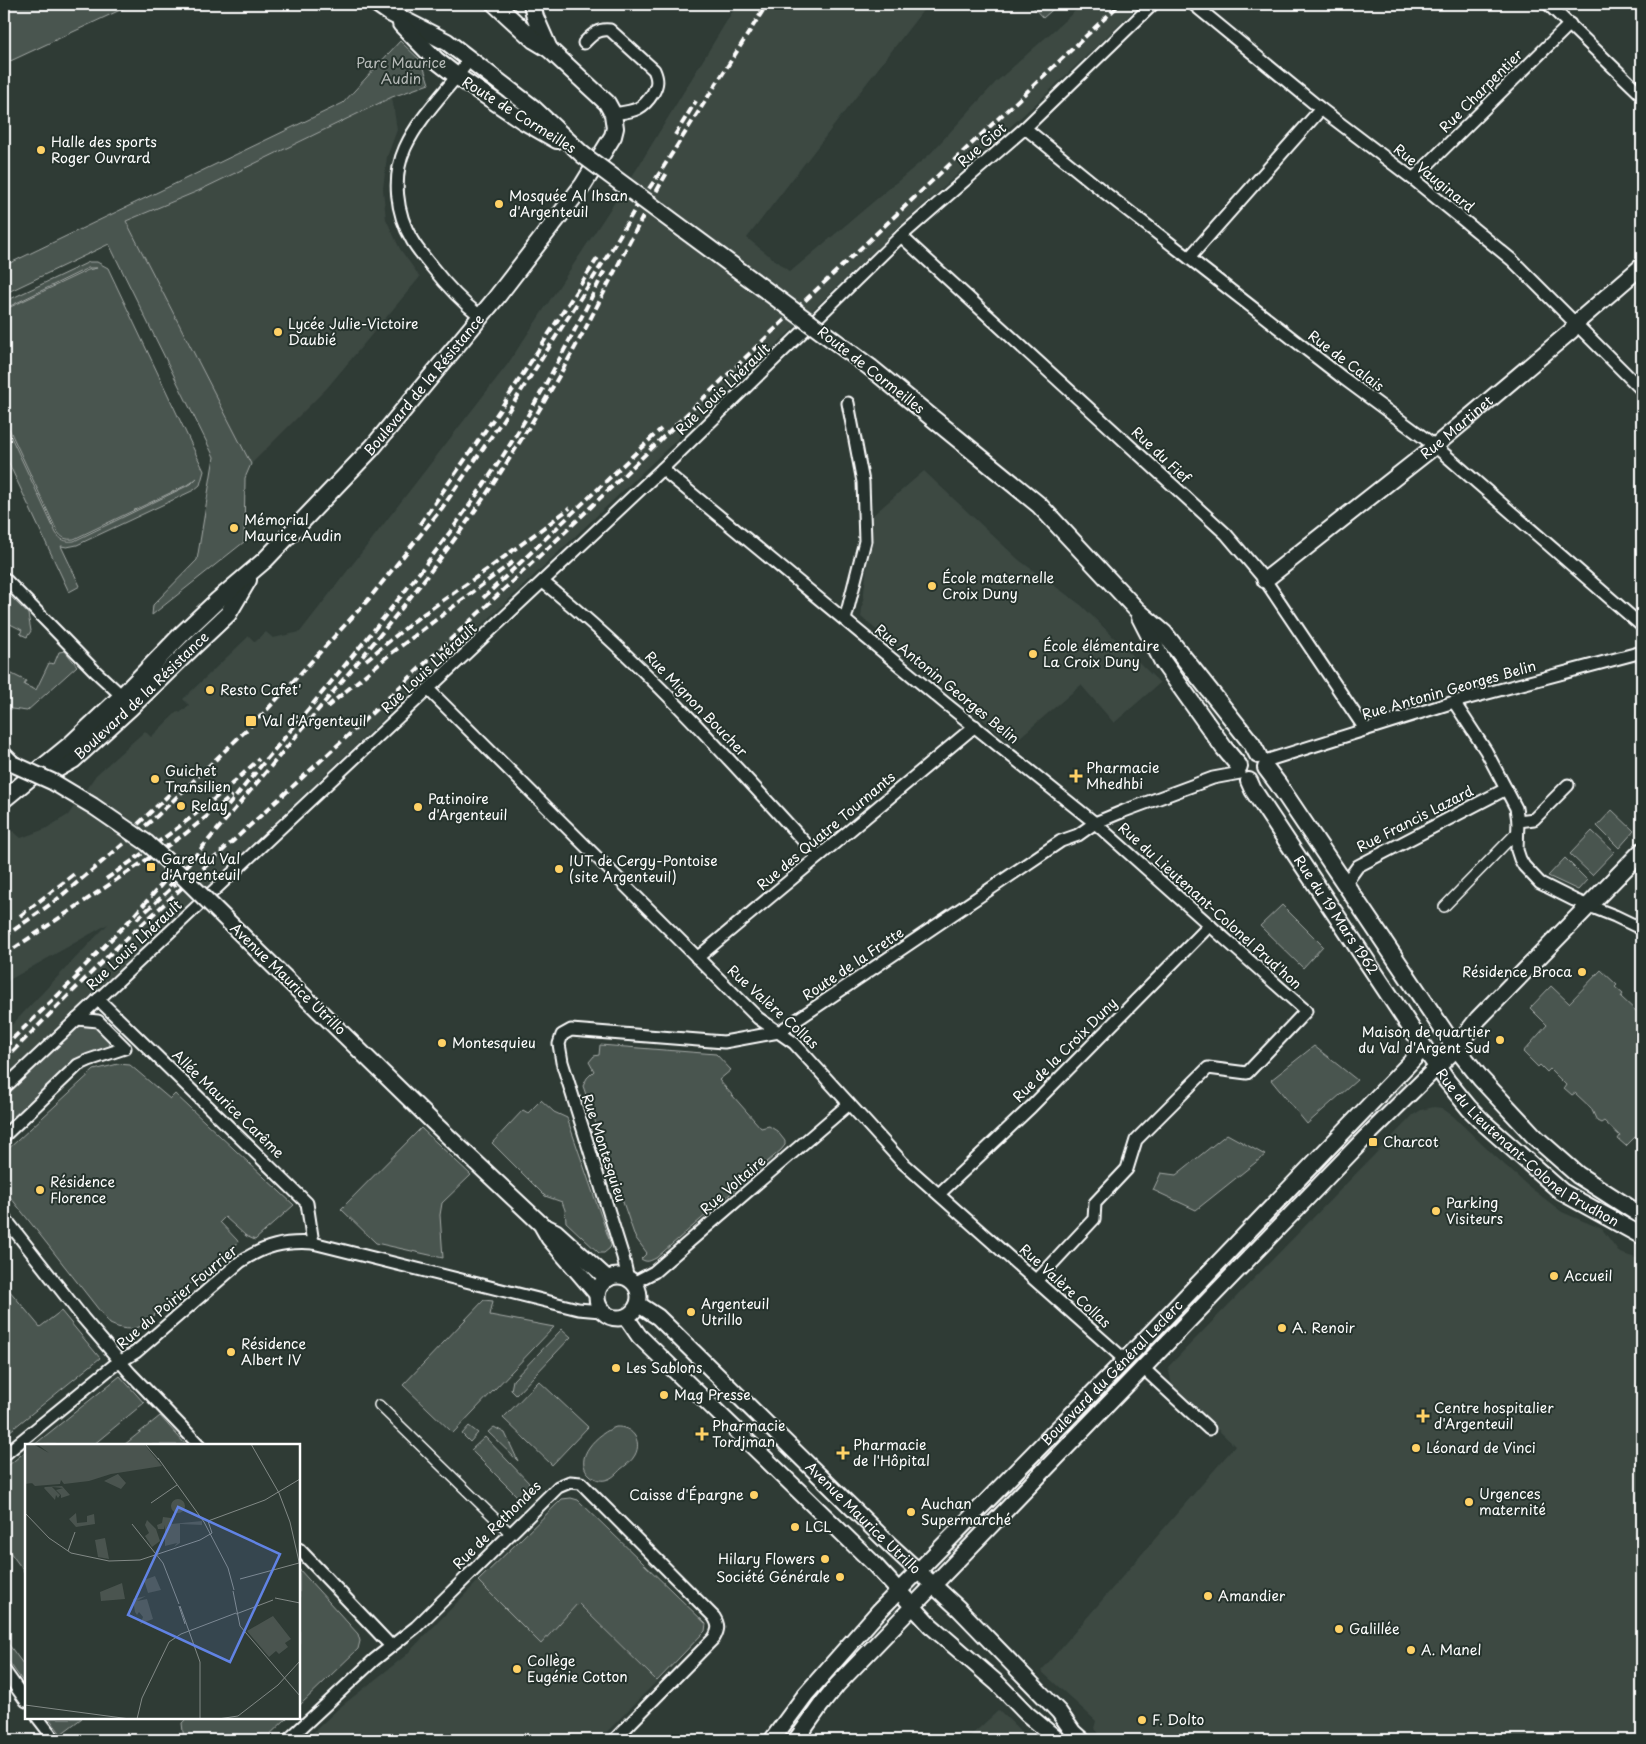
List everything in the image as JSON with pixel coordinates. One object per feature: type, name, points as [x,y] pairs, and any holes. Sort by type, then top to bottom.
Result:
[{"type":"main road","points":[[495,4],[534,40],[549,49],[607,103],[613,114]]},
{"type":"main road","points":[[532,4],[535,17],[549,49]]},
{"type":"main road","name":"Route de Cormeilles","points":[[384,9],[447,42],[533,108],[583,155]]},
{"type":"main road","name":"Route de Cormeilles","points":[[384,9],[436,60],[458,77],[522,120],[583,155],[871,368],[1039,505],[1137,610]]},
{"type":"main road","name":"Boulevard de la Résistance","points":[[6,797],[70,745],[122,696],[182,634],[218,600],[253,571],[372,448],[496,298],[583,186],[613,136],[615,128],[613,114]]},
{"type":"main road","name":"Boulevard de la Résistance","points":[[6,797],[73,760],[131,707],[228,614],[253,571]]},
{"type":"main road","name":"Rue du 19 Mars 1962","points":[[1137,610],[1164,633],[1252,744],[1436,1018]]},
{"type":"main road","name":"Rue du 19 Mars 1962","points":[[1137,610],[1163,662],[1243,773],[1424,1048]]},
{"type":"main road","points":[[1253,754],[1263,761],[1264,775],[1258,780],[1243,773],[1244,757],[1253,754]]},
{"type":"main road","name":"Boulevard du Général Leclerc","points":[[1437,1067],[1451,1041],[1469,1029],[1642,851]]},
{"type":"main road","name":"Rue du Lieutenant-Colonel Prudhon","points":[[1436,1018],[1451,1041],[1481,1079],[1536,1138],[1578,1175],[1642,1216]]},
{"type":"main road","name":"Boulevard du Général Leclerc","points":[[1424,1048],[1436,1038],[1451,1041]]},
{"type":"main road","name":"Rue du Lieutenant-Colonel Prudhon","points":[[1424,1048],[1460,1097],[1484,1124],[1562,1192],[1642,1236]]},
{"type":"main road","points":[[1562,1192],[1578,1175]]},
{"type":"street","name":"Rue Giot","points":[[828,308],[901,236],[1025,128],[1153,4]]},
{"type":"street","name":"Rue Vauginard","points":[[1193,4],[1321,109],[1413,179],[1512,260],[1642,390]]},
{"type":"street","points":[[1548,4],[1642,95]]},
{"type":"street","name":"Rue Charpentier","points":[[1413,179],[1570,24]]},
{"type":"street","points":[[584,43],[596,31],[610,30],[654,70],[657,76],[658,86],[646,105],[638,109],[613,114]]},
{"type":"street","points":[[470,59],[417,128],[404,149],[399,165],[398,196],[400,214],[412,240],[444,282],[466,305],[480,316]]},
{"type":"street","points":[[1189,258],[1321,109]]},
{"type":"street","name":"Rue de Calais","points":[[1025,128],[1189,258],[1435,446],[1642,626]]},
{"type":"street","name":"Rue du Fief","points":[[901,236],[1226,534],[1265,580],[1365,729]]},
{"type":"street","name":"Rue Martinet","points":[[1265,580],[1435,446],[1571,331],[1576,323],[1642,266]]},
{"type":"street","name":"Rue Louis Lhérault","points":[[4,1088],[429,690],[828,308]]},
{"type":"street","points":[[845,620],[866,541],[863,482],[848,402]]},
{"type":"street","name":"Rue Antonin Georges Belin","points":[[662,469],[945,704],[1095,823]]},
{"type":"street","points":[[4,578],[122,696]]},
{"type":"street","name":"Rue Mignon Boucher","points":[[543,582],[574,606],[648,676],[721,750],[818,857]]},
{"type":"street","name":"Rue Antonin Georges Belin","points":[[1263,761],[1454,702],[1642,652]]},
{"type":"street","name":"Rue Valère Collas","points":[[429,690],[758,1018],[794,1043],[902,1162],[1125,1360]]},
{"type":"street","points":[[1454,702],[1486,751],[1516,808],[1518,850],[1524,866],[1540,883],[1589,907],[1616,916],[1642,929]]},
{"type":"street","name":"Rue des Quatre Tournants","points":[[697,958],[975,726]]},
{"type":"street","name":"Avenue Maurice Utrillo","points":[[7,760],[53,782],[93,806],[147,843],[436,1125],[541,1224],[556,1232],[608,1279]]},
{"type":"street","points":[[1095,823],[1212,778],[1243,773]]},
{"type":"street","points":[[1444,907],[1518,826],[1534,819],[1568,785]]},
{"type":"street","name":"Rue Francis Lazard","points":[[1345,884],[1358,866],[1506,789]]},
{"type":"street","name":"Rue du Lieutenant-Colonel Prud'hon","points":[[1037,1280],[1094,1219],[1095,1203],[1127,1169],[1136,1140],[1208,1068],[1246,1073],[1306,1011],[1095,823]]},
{"type":"street","name":"Route de la Frette","points":[[571,1030],[724,1042],[779,1032],[1061,841],[1078,835],[1095,823]]},
{"type":"street","name":"Rue de la Croix Duny","points":[[939,1194],[1031,1107],[1210,925]]},
{"type":"street","points":[[96,1001],[98,1022]]},
{"type":"street","name":"Allée Maurice Carême","points":[[96,1001],[307,1202],[313,1243]]},
{"type":"street","points":[[4,1136],[78,1065],[125,1048],[98,1022],[77,1019]]},
{"type":"street","name":"Rue Montesquieu","points":[[571,1030],[562,1035],[560,1039],[562,1062],[630,1281]]},
{"type":"street","name":"Boulevard du Général Leclerc","points":[[772,1740],[821,1676],[898,1592],[1125,1360],[1424,1048]]},
{"type":"street","name":"Boulevard du Général Leclerc","points":[[796,1740],[837,1685],[1365,1138],[1437,1067]]},
{"type":"street","name":"Rue Voltaire","points":[[630,1281],[654,1272],[849,1104]]},
{"type":"street","points":[[4,1217],[83,1318],[197,1444]]},
{"type":"street","name":"Avenue Maurice Utrillo","points":[[541,1224],[549,1238],[597,1294]]},
{"type":"street","name":"Rue du Poirier Fourrier","points":[[4,1455],[113,1366],[136,1352],[240,1262],[255,1252],[271,1246],[294,1242],[313,1243],[578,1309],[601,1311]]},
{"type":"street","points":[[621,1277],[630,1281],[639,1296],[638,1304],[631,1313],[626,1317],[614,1318],[601,1311],[597,1300],[599,1288],[608,1279],[621,1277]]},
{"type":"street","name":"Avenue Maurice Utrillo","points":[[638,1304],[658,1317],[934,1586],[1059,1712],[1073,1732],[1082,1740]]},
{"type":"street","name":"Avenue Maurice Utrillo","points":[[626,1317],[639,1336],[868,1558],[930,1625],[997,1683],[1027,1714],[1058,1740]]},
{"type":"street","points":[[1143,1368],[1209,1429]]},
{"type":"street","points":[[379,1405],[510,1533]]},
{"type":"street","name":"Rue de Rethondes","points":[[288,1740],[374,1660],[416,1627],[558,1487],[570,1482],[581,1484],[714,1617],[718,1624],[718,1631],[714,1638],[614,1740]]},
{"type":"street","points":[[300,1550],[391,1646]]},
{"type":"street","points":[[4,1670],[25,1700]]},
{"type":"street","points":[[39,1719],[55,1740]]},
{"type":"shaded area","points":[[737,4],[928,4],[747,238],[790,272],[930,154],[996,82],[1083,4],[1141,4],[1041,99],[906,221],[4,1078],[4,1033],[108,924],[4,983],[4,838],[13,831],[21,838],[45,829],[68,815],[96,775],[145,731],[151,737],[178,711],[180,713],[189,705],[183,699],[249,636],[255,642],[266,632],[273,638],[300,632],[507,365],[638,167]]},
{"type":"shaded area","name":"Lycée Julie-Victoire Daubié","points":[[392,97],[397,130],[387,157],[383,189],[386,219],[400,249],[420,277],[327,388],[251,464],[126,221],[198,191]]},
{"type":"shaded area","points":[[924,471],[1019,560],[1081,605],[1160,683],[1114,723],[1081,685],[1012,744],[861,617],[873,515]]},
{"type":"shaded area","name":"Centre hospitalier d'Argenteuil","points":[[1434,1107],[1442,1108],[1453,1116],[1527,1185],[1562,1212],[1602,1229],[1620,1253],[1642,1260],[1642,1740],[1105,1740],[1094,1728],[1096,1721],[1041,1671],[1235,1446],[1172,1386],[1168,1367],[1413,1115],[1421,1110]]},
{"type":"shaded area","name":"Collège Eugénie Cotton","points":[[478,1581],[541,1644],[577,1603],[657,1681],[599,1740],[305,1740],[339,1708],[405,1656]]},
{"type":"shaded area","points":[[999,1710],[1030,1740],[966,1740]]},
{"type":"green space","points":[[4,4],[133,4],[4,64]]},
{"type":"green space","points":[[1030,4],[1059,4],[1043,18]]},
{"type":"green space","name":"Parc Maurice Audin","points":[[400,41],[422,62],[429,84],[392,97],[198,191],[126,221],[251,464],[245,478],[244,542],[152,615],[153,605],[197,560],[214,457],[109,244],[4,294],[4,266],[343,103]]},
{"type":"green space","points":[[89,262],[97,262],[108,268],[204,471],[200,485],[194,490],[77,545],[61,546],[80,586],[69,592],[4,453],[4,422],[56,533],[66,541],[74,541],[191,484],[197,478],[191,483],[74,539],[64,538],[57,531],[4,418],[4,310],[88,270],[97,268],[88,268],[4,309],[4,302]]},
{"type":"green space","points":[[4,590],[28,614],[31,631],[27,637],[20,634],[22,630],[10,624],[4,638]]},
{"type":"green space","points":[[65,651],[77,666],[27,711],[4,708],[4,670],[26,681],[24,685],[36,690],[49,663],[54,664],[59,652]]},
{"type":"green space","points":[[1612,810],[1634,831],[1619,848],[1597,826]]},
{"type":"green space","points":[[1592,831],[1614,852],[1592,875],[1570,854]]},
{"type":"green space","points":[[1565,858],[1587,880],[1578,890],[1548,876]]},
{"type":"green space","points":[[1282,905],[1323,946],[1303,968],[1260,926]]},
{"type":"green space","points":[[1601,970],[1617,985],[1615,987],[1623,994],[1621,997],[1637,1012],[1639,1010],[1642,1013],[1642,1130],[1626,1146],[1618,1139],[1620,1136],[1604,1121],[1601,1123],[1597,1121],[1591,1108],[1575,1093],[1572,1095],[1564,1088],[1566,1085],[1550,1069],[1547,1072],[1540,1065],[1538,1067],[1523,1052],[1547,1025],[1530,1008],[1551,986],[1569,1003]]},
{"type":"green space","points":[[81,1022],[94,1025],[109,1041],[110,1048],[79,1060],[4,1131],[4,1096]]},
{"type":"green space","points":[[600,1045],[716,1054],[731,1070],[719,1080],[761,1128],[769,1126],[777,1131],[785,1141],[785,1145],[781,1150],[656,1258],[649,1261],[641,1259],[647,1253],[635,1237],[583,1086],[587,1078],[594,1071],[589,1062],[594,1056],[599,1055]]},
{"type":"green space","points":[[1314,1046],[1357,1080],[1307,1124],[1271,1080]]},
{"type":"green space","points":[[118,1064],[130,1065],[170,1099],[175,1094],[294,1205],[255,1240],[246,1236],[225,1217],[220,1222],[237,1240],[236,1245],[141,1326],[129,1329],[110,1324],[4,1189],[5,1152],[94,1070]]},
{"type":"green space","points":[[1401,1079],[1408,1086],[958,1554],[950,1547]]},
{"type":"green space","points":[[541,1100],[554,1112],[567,1118],[611,1245],[604,1253],[599,1253],[566,1222],[562,1202],[545,1196],[492,1143],[523,1110],[528,1113]]},
{"type":"green space","points":[[421,1128],[471,1175],[442,1203],[440,1215],[443,1258],[376,1243],[341,1209]]},
{"type":"green space","points":[[1227,1134],[1265,1155],[1196,1210],[1153,1190],[1161,1173],[1176,1175]]},
{"type":"green space","points":[[4,1284],[40,1327],[61,1311],[100,1358],[4,1436]]},
{"type":"green space","points":[[484,1300],[493,1301],[490,1315],[554,1327],[453,1433],[403,1385]]},
{"type":"green space","points":[[562,1329],[571,1337],[516,1395],[511,1390],[513,1380]]},
{"type":"green space","points":[[120,1376],[144,1403],[94,1444],[35,1444]]},
{"type":"green space","points":[[539,1381],[588,1427],[552,1465],[503,1418]]},
{"type":"green space","points":[[160,1416],[185,1444],[125,1444]]},
{"type":"green space","points":[[469,1426],[478,1433],[470,1442],[462,1434]]},
{"type":"green space","points":[[494,1427],[505,1433],[518,1461],[488,1432]]},
{"type":"green space","points":[[616,1427],[631,1431],[634,1435],[638,1444],[635,1455],[614,1476],[605,1480],[598,1480],[585,1469],[585,1454],[595,1440]]},
{"type":"green space","points":[[485,1437],[531,1485],[519,1498],[471,1450]]},
{"type":"green space","points":[[25,1452],[25,1573],[4,1544],[4,1469]]},
{"type":"green space","points":[[571,1498],[578,1500],[706,1624],[705,1631],[657,1681],[578,1603],[541,1644],[478,1581],[562,1499]]},
{"type":"green space","points":[[300,1570],[358,1634],[360,1641],[358,1649],[300,1705]]},
{"type":"green space","points":[[4,1638],[25,1667],[25,1685],[4,1655]]},
{"type":"green space","points":[[50,1719],[81,1719],[61,1734]]},
{"type":"green space","points":[[186,1719],[286,1719],[264,1740],[184,1740],[182,1723]]},
{"type":"railway","points":[[4,937],[55,901],[157,816],[264,713],[368,600],[442,508],[502,421],[767,4]]},
{"type":"railway","points":[[4,1060],[113,951],[340,743],[564,533],[777,327],[1120,4]]},
{"type":"railway","points":[[675,135],[696,101]]},
{"type":"railway","points":[[169,886],[372,645],[416,591],[478,507],[520,442],[584,331],[668,171]]},
{"type":"railway","points":[[420,524],[499,411],[599,256]]},
{"type":"railway","points":[[228,806],[388,613],[478,493],[546,384],[605,270]]},
{"type":"railway","points":[[483,598],[661,429]]},
{"type":"railway","points":[[366,660],[419,617],[570,508]]},
{"type":"railway","points":[[327,707],[389,655],[514,561]]},
{"type":"railway","points":[[106,879],[185,822],[223,792],[259,759]]},
{"type":"railway","points":[[138,824],[173,791]]},
{"type":"railway","points":[[4,955],[185,834],[232,796]]},
{"type":"railway","points":[[20,916],[77,872]]},
{"type":"railway","points":[[76,975],[128,922],[172,873]]},
{"type":"railway","points":[[137,919],[176,884]]},
{"type":"railway","points":[[4,1047],[81,973]]},
{"type":"place","name":"Halle des sports Roger Ouvrard","points":[[41,150]]},
{"type":"place","name":"Mosquée Al Ihsan d'Argenteuil","points":[[499,204]]},
{"type":"place","name":"Lycée Julie-Victoire Daubié","points":[[278,332]]},
{"type":"place","name":"Mémorial Maurice Audin","points":[[234,528]]},
{"type":"place","name":"École maternelle Croix Duny","points":[[932,586]]},
{"type":"place","name":"École élémentaire La Croix Duny","points":[[1033,654]]},
{"type":"place","name":"Resto Cafet'","points":[[210,690]]},
{"type":"place","name":"Val d'Argenteuil","points":[[251,721]]},
{"type":"place","name":"Pharmacie Mhedhbi","points":[[1076,776]]},
{"type":"place","name":"Guichet Transilien","points":[[155,779]]},
{"type":"place","name":"Relay","points":[[181,806]]},
{"type":"place","name":"Patinoire d'Argenteuil","points":[[418,807]]},
{"type":"place","name":"Gare du Val d'Argenteuil","points":[[151,867]]},
{"type":"place","name":"IUT de Cergy-Pontoise (site Argenteuil)","points":[[559,869]]},
{"type":"place","name":"Résidence Broca","points":[[1582,972]]},
{"type":"place","name":"Maison de quartier du Val d'Argent Sud","points":[[1500,1040]]},
{"type":"place","name":"Montesquieu","points":[[442,1043]]},
{"type":"place","name":"Charcot","points":[[1373,1142]]},
{"type":"place","name":"Résidence Florence","points":[[40,1190]]},
{"type":"place","name":"Parking Visiteurs","points":[[1436,1211]]},
{"type":"place","name":"Accueil","points":[[1554,1276]]},
{"type":"place","name":"Argenteuil Utrillo","points":[[691,1312]]},
{"type":"place","name":"A. Renoir","points":[[1282,1328]]},
{"type":"place","name":"Résidence Albert IV","points":[[231,1352]]},
{"type":"place","name":"Les Sablons","points":[[616,1368]]},
{"type":"place","name":"Mag Presse","points":[[664,1395]]},
{"type":"place","name":"Centre hospitalier d'Argenteuil","points":[[1423,1416]]},
{"type":"place","name":"Pharmacie Tordjman","points":[[702,1434]]},
{"type":"place","name":"Léonard de Vinci","points":[[1416,1448]]},
{"type":"place","name":"Pharmacie de l'Hôpital","points":[[843,1453]]},
{"type":"place","name":"Caisse d'Épargne","points":[[754,1495]]},
{"type":"place","name":"Urgences maternité","points":[[1469,1502]]},
{"type":"place","name":"Auchan Supermarché","points":[[911,1512]]},
{"type":"place","name":"LCL","points":[[795,1527]]},
{"type":"place","name":"Hilary Flowers","points":[[825,1559]]},
{"type":"place","name":"Société Générale","points":[[840,1577]]},
{"type":"place","name":"Amandier","points":[[1208,1596]]},
{"type":"place","name":"Galillée","points":[[1339,1629]]},
{"type":"place","name":"A. Manel","points":[[1411,1650]]},
{"type":"place","name":"Collège Eugénie Cotton","points":[[517,1669]]},
{"type":"place","name":"F. Dolto","points":[[1142,1720]]}]
